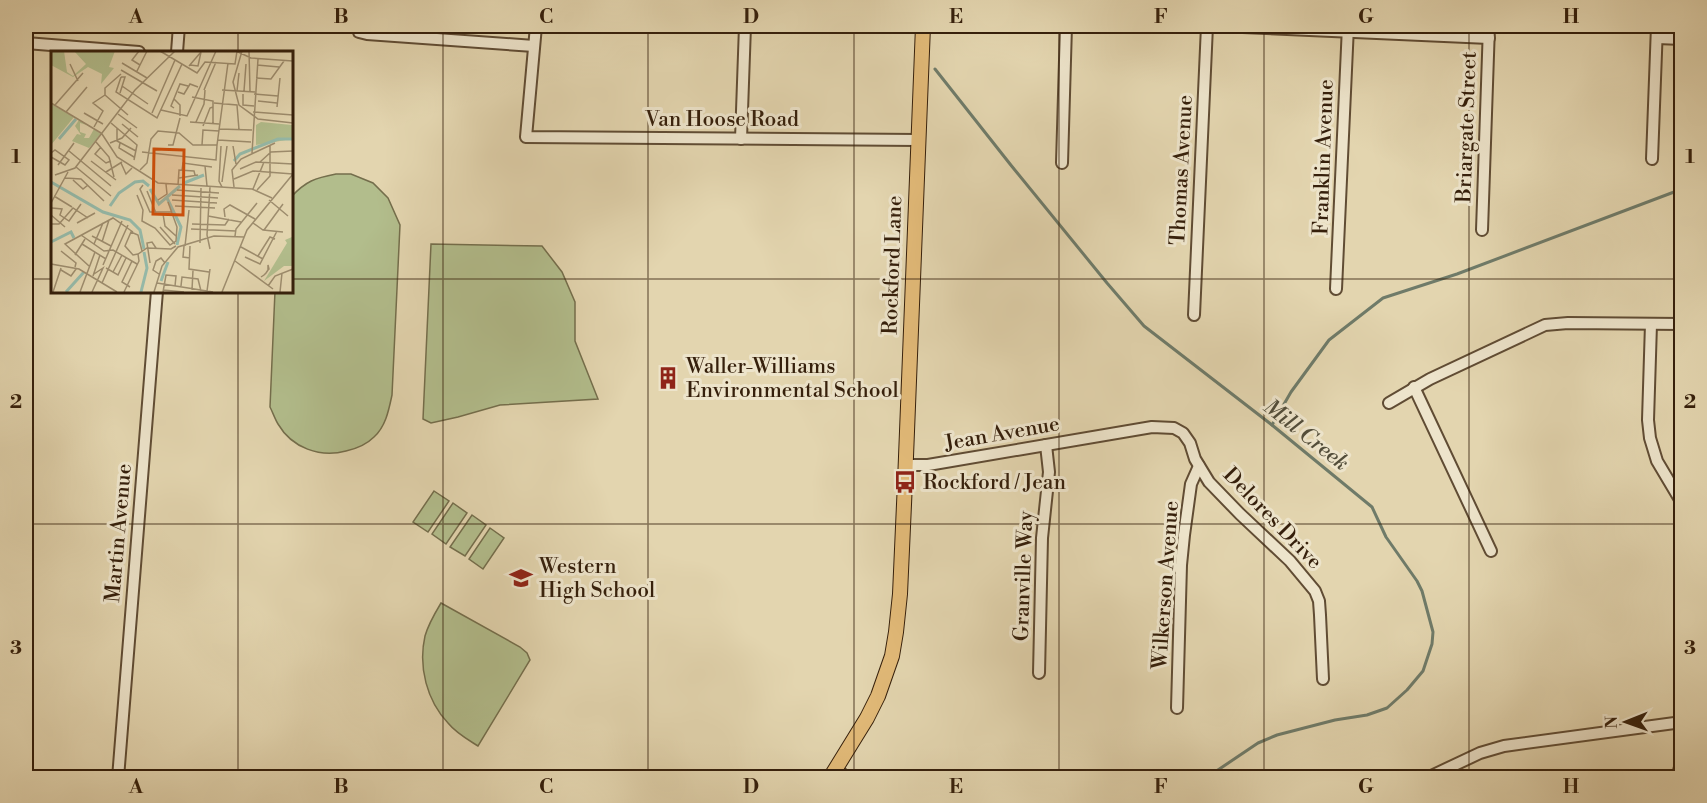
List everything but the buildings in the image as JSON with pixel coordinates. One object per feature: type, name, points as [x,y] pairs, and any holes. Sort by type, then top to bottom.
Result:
[{"type":"main road","name":"Rockford Lane","points":[[837,775],[884,682],[892,656],[899,601],[923,26]]},
{"type":"street","points":[[177,51],[179,26]]},
{"type":"street","points":[[359,26],[359,32],[368,34],[534,46],[536,26]]},
{"type":"street","points":[[741,139],[745,26]]},
{"type":"street","points":[[1062,163],[1066,26]]},
{"type":"street","name":"Thomas Avenue","points":[[1194,315],[1207,26]]},
{"type":"street","points":[[1219,26],[1348,29],[1489,38]]},
{"type":"street","name":"Briargate Street","points":[[1482,230],[1489,26]]},
{"type":"street","points":[[1652,159],[1657,26]]},
{"type":"street","name":"Franklin Avenue","points":[[1336,289],[1348,29]]},
{"type":"street","points":[[1657,38],[1682,39]]},
{"type":"street","points":[[26,43],[126,51]]},
{"type":"street","name":"Van Hoose Road","points":[[534,46],[526,137],[918,140]]},
{"type":"street","name":"Martin Avenue","points":[[118,777],[157,292]]},
{"type":"street","points":[[1389,403],[1430,378],[1545,325],[1568,323],[1682,324]]},
{"type":"street","points":[[1651,324],[1648,420],[1650,438],[1656,461],[1682,503]]},
{"type":"street","points":[[1414,387],[1491,551]]},
{"type":"street","name":"Delores Drive","points":[[1104,435],[1152,427],[1174,428],[1187,437],[1199,466],[1209,482],[1290,561],[1315,591],[1319,601],[1323,679]]},
{"type":"street","name":"Jean Avenue","points":[[906,465],[927,465],[1104,435]]},
{"type":"street","name":"Granville Way","points":[[1039,673],[1042,538],[1049,472],[1046,445]]},
{"type":"street","name":"Wilkerson Avenue","points":[[1177,708],[1181,565],[1191,484],[1199,466]]},
{"type":"street","points":[[1427,777],[1480,753],[1504,746],[1682,722]]},
{"type":"street","points":[[1677,777],[1682,760]]},
{"type":"green space","points":[[351,174],[373,183],[388,198],[400,225],[392,395],[386,417],[378,433],[371,440],[357,448],[336,453],[317,452],[299,445],[284,432],[270,407],[275,292],[292,292],[292,196],[301,187],[322,177]]},
{"type":"green space","points":[[431,244],[542,246],[562,272],[575,302],[575,341],[598,399],[500,405],[431,423],[423,419]]},
{"type":"green space","points":[[434,491],[449,501],[428,532],[413,522]]},
{"type":"green space","points":[[453,503],[467,513],[446,544],[432,534]]},
{"type":"green space","points":[[472,515],[486,525],[465,556],[450,547]]},
{"type":"green space","points":[[490,528],[504,538],[483,569],[469,559]]},
{"type":"green space","points":[[441,603],[520,647],[527,653],[530,660],[478,746],[455,730],[441,714],[426,683],[423,660],[425,636]]},
{"type":"waterway","name":"Mill Creek","points":[[935,69],[1144,326],[1272,425],[1372,507],[1386,537],[1422,591],[1433,632],[1432,644],[1423,671],[1387,708],[1367,715],[1335,720],[1277,735],[1258,743],[1206,778]]},
{"type":"waterway","points":[[1272,425],[1291,392],[1329,340],[1383,298],[1457,274],[1682,189]]},
{"type":"place","name":"Waller-Williams Environmental School","points":[[668,378]]},
{"type":"place","name":"Rockford / Jean","points":[[905,482]]},
{"type":"place","name":"Western High School","points":[[521,578]]}]
